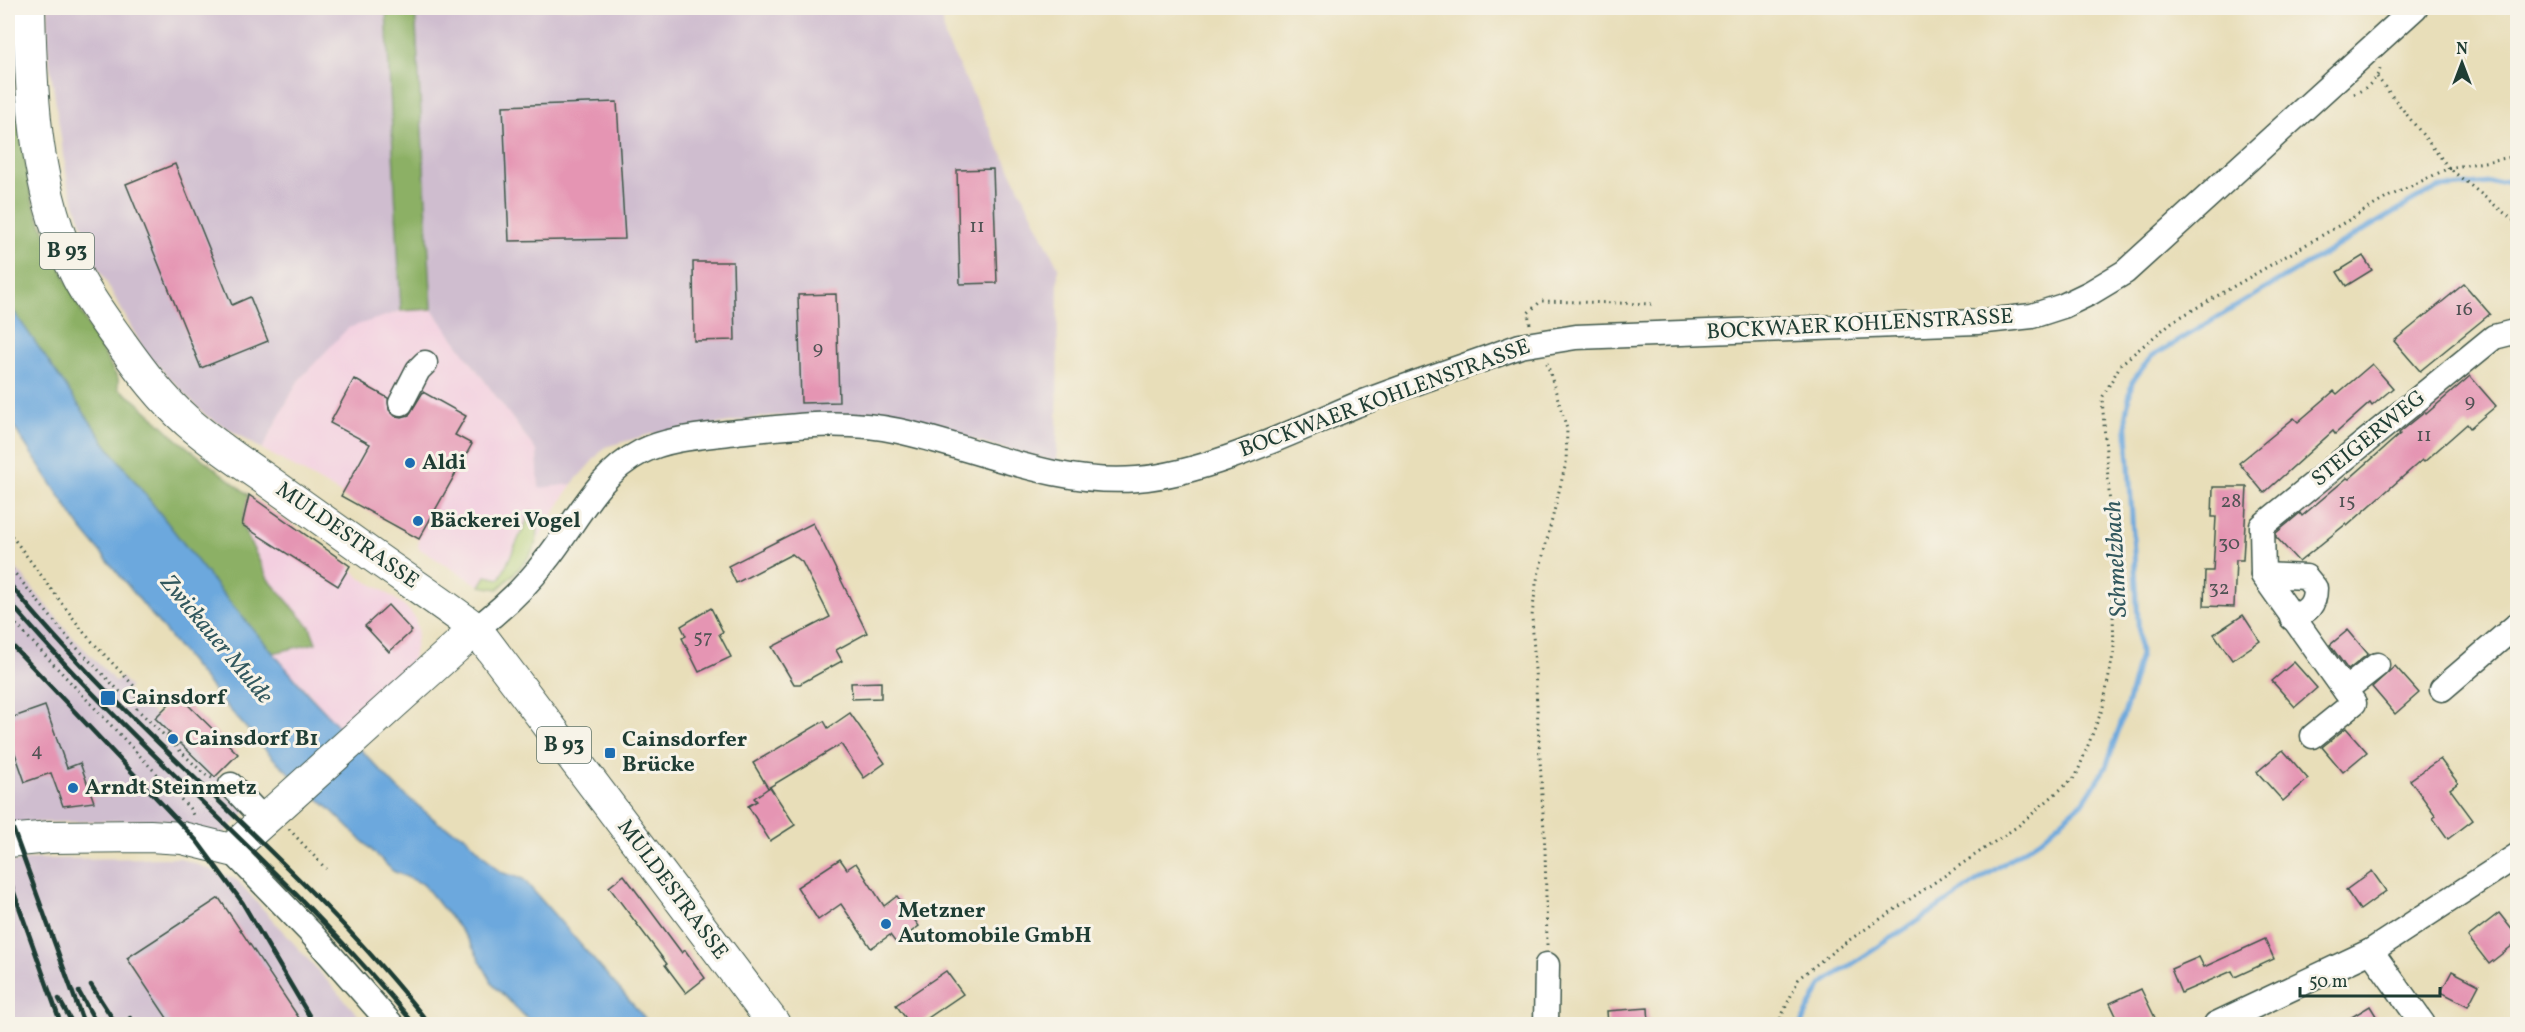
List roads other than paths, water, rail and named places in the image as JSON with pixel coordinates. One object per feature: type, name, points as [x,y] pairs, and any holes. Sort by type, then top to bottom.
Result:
[{"type":"main road","name":"MULDESTRASSE","points":[[29,8],[31,76],[40,151],[48,195],[60,237],[78,277],[97,310],[145,377],[187,422],[378,559],[435,596],[476,629],[774,1024]]},
{"type":"main road","points":[[8,841],[50,837],[150,836],[182,838],[221,848],[275,811],[476,629]]},
{"type":"street","name":"BOCKWAER KOHLENSTRASSE","points":[[476,629],[509,603],[546,561],[600,483],[624,462],[644,450],[669,443],[760,430],[860,424],[898,430],[1044,471],[1098,479],[1138,480],[1183,471],[1253,448],[1361,404],[1520,346],[1543,341],[1576,337],[1977,322],[2032,316],[2090,293],[2125,272],[2415,8]]},
{"type":"street","name":"STEIGERWEG","points":[[2263,575],[2262,526],[2493,337],[2517,331]]},
{"type":"street","points":[[401,403],[418,370],[425,363]]},
{"type":"street","points":[[2263,575],[2354,703],[2313,736]]},
{"type":"street","points":[[2263,575],[2306,577],[2315,588],[2315,600],[2307,612],[2292,618]]},
{"type":"street","points":[[2442,689],[2517,624]]},
{"type":"street","points":[[2345,690],[2378,665]]},
{"type":"street","points":[[226,784],[275,811]]},
{"type":"street","points":[[221,848],[310,932],[391,1024]]},
{"type":"street","points":[[2216,1024],[2371,951],[2517,855]]},
{"type":"street","points":[[2371,951],[2423,1024]]},
{"type":"street","points":[[1546,1024],[1547,965]]},
{"type":"water","name":"Zwickauer Mulde","points":[[8,303],[105,443],[223,594],[308,694],[398,789],[440,824],[465,836],[500,872],[523,879],[650,1024],[533,1024],[494,986],[468,939],[423,884],[393,871],[331,810],[274,759],[223,702],[80,527],[8,418]]},
{"type":"waterway","name":"Schmelzbach","points":[[1801,1024],[1822,984],[2041,839],[2084,801],[2106,767],[2128,702],[2140,655],[2126,414],[2132,382],[2151,357],[2418,198],[2440,188],[2518,180]]},
{"type":"railway","points":[[8,582],[110,695],[328,909],[380,965],[429,1024]]},
{"type":"railway","points":[[8,600],[107,708],[316,915],[414,1024]]},
{"type":"railway","points":[[8,641],[197,841],[242,902],[314,1024]]},
{"type":"railway","points":[[8,815],[84,1024]]},
{"type":"railway","points":[[8,876],[61,1024]]},
{"type":"railway","points":[[91,985],[116,1024]]},
{"type":"railway","points":[[79,992],[97,1024]]},
{"type":"railway","points":[[59,999],[73,1024]]},
{"type":"railway","points":[[130,1018],[134,1024]]},
{"type":"place","name":"Aldi","points":[[410,463]]},
{"type":"place","name":"Bäckerei Vogel","points":[[418,521]]},
{"type":"place","name":"Cainsdorf","points":[[108,698]]},
{"type":"place","name":"Cainsdorf B1","points":[[173,739]]},
{"type":"place","name":"Cainsdorfer Brücke","points":[[610,753]]},
{"type":"place","name":"Arndt Steinmetz","points":[[73,788]]},
{"type":"place","name":"Metzner Automobile GmbH","points":[[886,924]]}]
